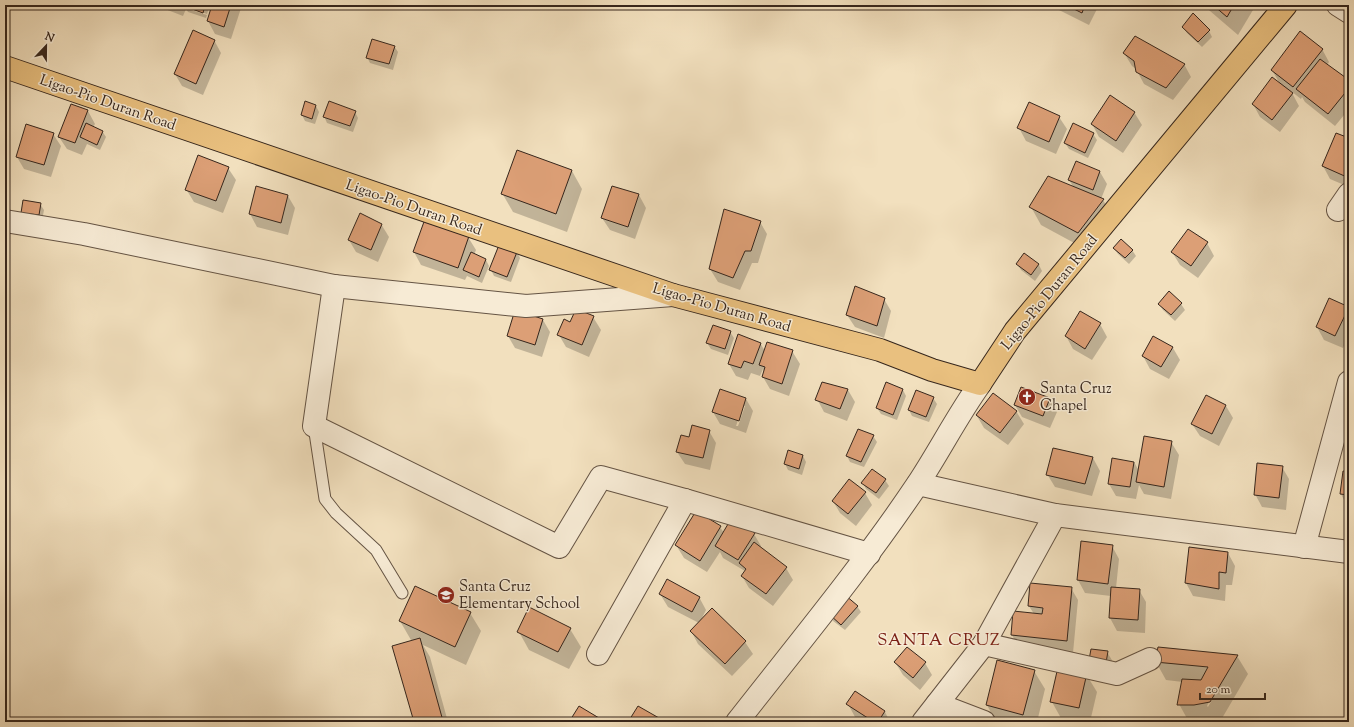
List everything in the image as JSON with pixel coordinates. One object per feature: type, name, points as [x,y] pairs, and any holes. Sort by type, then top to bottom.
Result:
[{"type":"main road","name":"Ligao-Pio Duran Road","points":[[5,67],[673,295],[880,350],[932,370],[980,384],[1015,331],[1286,5]]},
{"type":"street","points":[[1338,5],[1349,12]]},
{"type":"street","points":[[5,221],[84,234],[334,286],[526,306],[673,295]]},
{"type":"street","points":[[334,286],[314,426],[559,547],[601,477],[869,554]]},
{"type":"street","points":[[1304,547],[1349,382]]},
{"type":"street","points":[[737,722],[869,554],[918,484],[967,402],[980,384]]},
{"type":"street","points":[[918,484],[1055,515],[1349,552]]},
{"type":"street","points":[[598,654],[685,500]]},
{"type":"street","points":[[923,722],[984,644],[1055,515]]},
{"type":"street","points":[[984,644],[1117,674],[1150,659]]},
{"type":"street","points":[[937,704],[984,722]]},
{"type":"lane","points":[[314,426],[325,499],[336,513],[376,550],[402,593]]},
{"type":"building","points":[[184,5],[205,5],[203,13]]},
{"type":"building","points":[[212,5],[231,5],[224,27],[207,21]]},
{"type":"building","points":[[1066,5],[1085,5],[1082,13]]},
{"type":"building","points":[[1213,5],[1234,5],[1227,17]]},
{"type":"building","points":[[1193,13],[1210,30],[1198,42],[1182,27]]},
{"type":"building","points":[[193,30],[215,40],[196,84],[174,74]]},
{"type":"building","points":[[1300,31],[1323,49],[1293,87],[1271,70]]},
{"type":"building","points":[[1135,36],[1185,64],[1166,88],[1136,72],[1134,61],[1123,53]]},
{"type":"building","points":[[372,39],[395,46],[389,64],[366,58]]},
{"type":"building","points":[[1320,59],[1349,80],[1349,88],[1328,114],[1296,89]]},
{"type":"building","points":[[1272,77],[1293,93],[1272,120],[1252,104]]},
{"type":"building","points":[[1110,95],[1135,112],[1116,141],[1091,124]]},
{"type":"building","points":[[305,101],[316,105],[312,119],[301,115]]},
{"type":"building","points":[[329,101],[356,111],[350,126],[323,117]]},
{"type":"building","points":[[1029,102],[1060,116],[1049,142],[1017,128]]},
{"type":"building","points":[[71,104],[88,110],[75,143],[58,137]]},
{"type":"building","points":[[86,123],[103,131],[97,145],[80,137]]},
{"type":"building","points":[[1073,123],[1094,133],[1085,153],[1064,143]]},
{"type":"building","points":[[26,124],[54,133],[44,165],[16,157]]},
{"type":"building","points":[[1336,133],[1349,138],[1349,178],[1322,166]]},
{"type":"building","points":[[517,150],[572,170],[556,214],[501,194]]},
{"type":"building","points":[[198,155],[229,167],[216,201],[185,190]]},
{"type":"building","points":[[1076,161],[1100,171],[1093,190],[1068,180]]},
{"type":"building","points":[[1048,176],[1104,199],[1078,233],[1029,207]]},
{"type":"building","points":[[256,186],[288,195],[281,223],[249,214]]},
{"type":"building","points":[[612,186],[639,194],[628,227],[601,218]]},
{"type":"building","points":[[23,200],[41,203],[39,215],[21,213]]},
{"type":"building","points":[[724,209],[761,221],[751,251],[745,251],[733,278],[709,269]]},
{"type":"building","points":[[360,213],[382,224],[371,250],[348,240]]},
{"type":"building","points":[[425,219],[469,236],[458,268],[413,252]]},
{"type":"building","points":[[1188,229],[1208,242],[1191,266],[1171,252]]},
{"type":"building","points":[[1121,239],[1133,250],[1125,258],[1113,248]]},
{"type":"building","points":[[499,245],[517,252],[507,277],[489,270]]},
{"type":"building","points":[[471,252],[486,259],[479,277],[463,270]]},
{"type":"building","points":[[1024,253],[1039,264],[1031,275],[1016,264]]},
{"type":"building","points":[[855,286],[885,298],[877,326],[846,315]]},
{"type":"building","points":[[1169,291],[1182,303],[1171,315],[1158,304]]},
{"type":"building","points":[[1329,298],[1349,307],[1335,336],[1316,327]]},
{"type":"building","points":[[576,309],[594,316],[582,345],[557,335],[564,319],[570,322]]},
{"type":"building","points":[[515,310],[543,319],[535,345],[507,336]]},
{"type":"building","points":[[1080,311],[1101,323],[1085,349],[1065,336]]},
{"type":"building","points":[[713,325],[731,331],[725,349],[706,343]]},
{"type":"building","points":[[738,334],[761,343],[753,364],[744,361],[741,368],[728,364]]},
{"type":"building","points":[[1153,336],[1173,347],[1161,367],[1142,356]]},
{"type":"building","points":[[767,342],[793,350],[782,384],[762,377],[765,367],[759,365]]},
{"type":"building","points":[[822,382],[848,389],[840,409],[815,400]]},
{"type":"building","points":[[886,382],[903,389],[893,415],[876,408]]},
{"type":"building","points":[[1021,387],[1050,398],[1043,416],[1014,405]]},
{"type":"building","points":[[720,389],[746,398],[739,421],[712,412]]},
{"type":"building","points":[[916,390],[934,397],[926,417],[908,410]]},
{"type":"building","points":[[993,393],[1017,411],[1000,433],[976,415]]},
{"type":"building","points":[[1206,395],[1226,405],[1212,434],[1191,424]]},
{"type":"building","points":[[692,425],[710,430],[703,458],[676,452],[681,435],[689,437]]},
{"type":"building","points":[[858,429],[874,435],[861,462],[846,456]]},
{"type":"building","points":[[1144,436],[1172,441],[1164,487],[1136,482]]},
{"type":"building","points":[[1053,448],[1093,457],[1085,484],[1046,475]]},
{"type":"building","points":[[788,450],[803,455],[799,469],[784,464]]},
{"type":"building","points":[[1112,458],[1134,462],[1130,487],[1108,484]]},
{"type":"building","points":[[1257,463],[1283,466],[1279,498],[1254,495]]},
{"type":"building","points":[[872,469],[886,479],[876,493],[861,483]]},
{"type":"building","points":[[1343,471],[1349,472],[1349,495],[1340,494]]},
{"type":"building","points":[[849,479],[866,492],[848,514],[832,501]]},
{"type":"building","points":[[696,511],[721,526],[700,561],[675,545]]},
{"type":"building","points":[[731,519],[755,533],[738,560],[715,546]]},
{"type":"building","points":[[1081,541],[1113,545],[1108,584],[1077,580]]},
{"type":"building","points":[[754,542],[787,567],[766,594],[741,576],[746,569],[739,563]]},
{"type":"building","points":[[1189,547],[1228,552],[1226,573],[1219,572],[1219,589],[1185,583]]},
{"type":"building","points":[[667,579],[700,597],[692,612],[659,594]]},
{"type":"building","points":[[1030,583],[1072,587],[1067,641],[1011,635],[1013,611],[1042,614],[1043,608],[1028,606]]},
{"type":"building","points":[[415,586],[471,612],[455,647],[399,621]]},
{"type":"building","points":[[1111,587],[1140,589],[1138,620],[1109,618]]},
{"type":"building","points":[[845,595],[858,606],[841,625],[829,614]]},
{"type":"building","points":[[529,607],[571,628],[558,652],[517,632]]},
{"type":"building","points":[[712,608],[746,641],[725,664],[690,631]]},
{"type":"building","points":[[420,638],[443,721],[440,722],[414,722],[392,646]]},
{"type":"building","points":[[907,647],[926,662],[913,678],[894,662]]},
{"type":"building","points":[[1158,647],[1238,655],[1210,702],[1194,705],[1177,705],[1182,679],[1201,680],[1208,667],[1155,662]]},
{"type":"building","points":[[1091,649],[1108,651],[1106,663],[1089,660]]},
{"type":"building","points":[[997,660],[1035,670],[1023,715],[986,705]]},
{"type":"building","points":[[1058,667],[1087,673],[1079,708],[1050,702]]},
{"type":"building","points":[[855,691],[885,711],[878,722],[874,722],[846,704]]},
{"type":"building","points":[[579,706],[604,721],[604,722],[569,722]]},
{"type":"building","points":[[638,706],[659,718],[657,722],[628,722]]},
{"type":"place","name":"Santa Cruz Chapel","points":[[1027,397]]},
{"type":"place","name":"Santa Cruz Elementary School","points":[[446,595]]},
{"type":"district","name":"SANTA CRUZ","points":[[939,639]]}]
